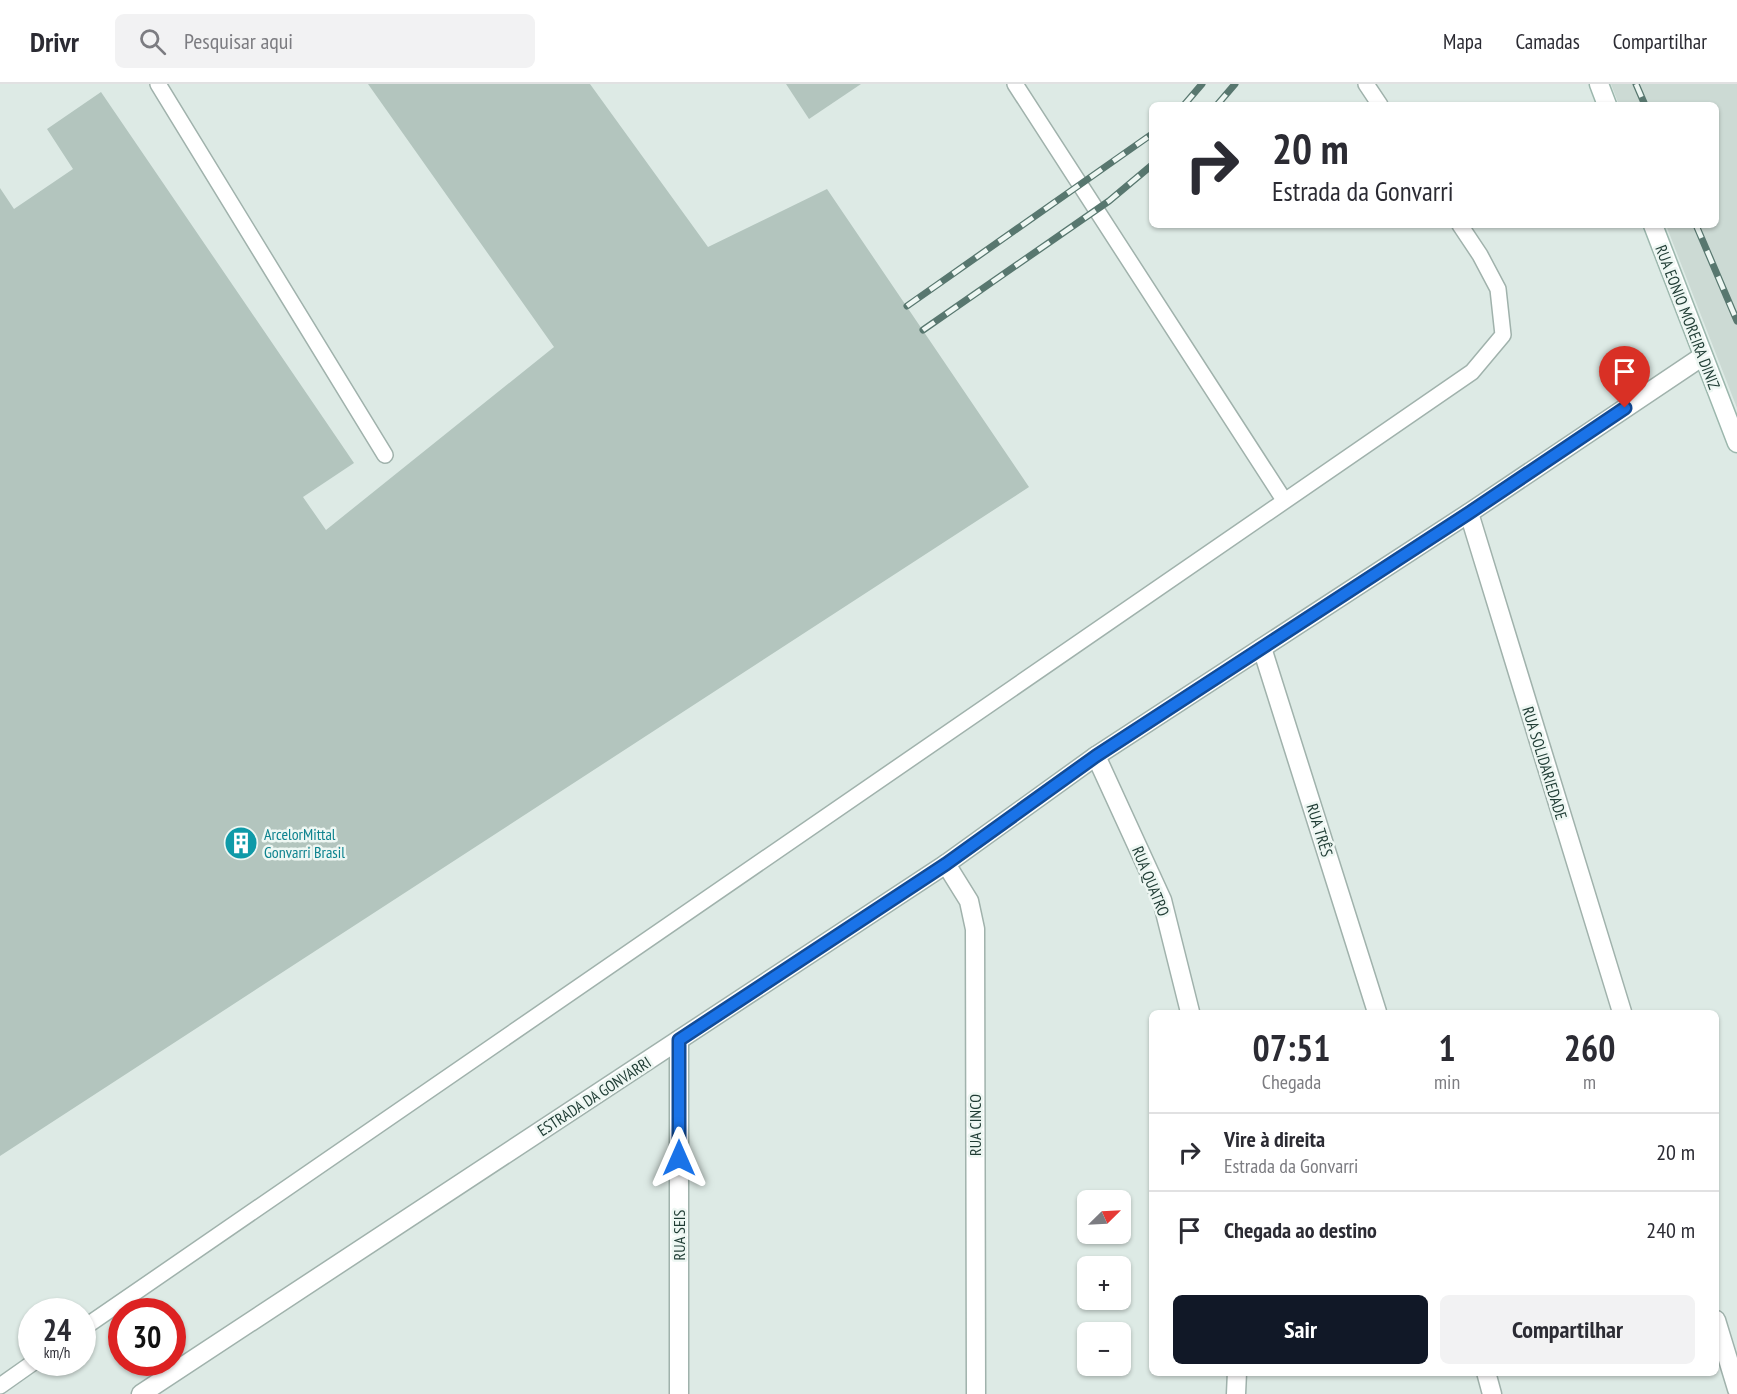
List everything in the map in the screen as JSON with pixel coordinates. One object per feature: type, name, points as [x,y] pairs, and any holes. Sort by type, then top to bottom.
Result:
[{"type":"street","points":[[1599,84],[1606,102]]},
{"type":"street","name":"RUA EONIO MOREIRA DINIZ","points":[[1654,228],[1737,443]]},
{"type":"street","name":"ESTRADA DA GONVARRI","points":[[141,1394],[946,864],[1096,756],[1469,513],[1703,356]]},
{"type":"street","name":"RUA SOLIDARIEDADE","points":[[1469,513],[1621,1010]]},
{"type":"street","name":"RUA TRÊS","points":[[1262,648],[1376,1010]]},
{"type":"street","name":"RUA QUATRO","points":[[1096,756],[1162,900],[1190,1010]]},
{"type":"street","name":"RUA CINCO","points":[[946,864],[969,900],[975,929],[976,1394]]},
{"type":"street","name":"RUA SEIS","points":[[679,1040],[679,1394]]},
{"type":"street","points":[[1719,1330],[1737,1389]]},
{"type":"street","points":[[1236,1376],[1236,1394]]},
{"type":"street","points":[[1487,1376],[1492,1394]]},
{"type":"lane","points":[[158,84],[385,455]]},
{"type":"lane","points":[[1015,84],[1284,500]]},
{"type":"lane","points":[[1366,84],[1378,102]]},
{"type":"lane","points":[[96,1319],[1472,372],[1503,335],[1498,289],[1462,228]]},
{"type":"lane","points":[[0,1386],[18,1373]]},
{"type":"shaded area","points":[[1611,84],[1737,84],[1737,408],[1667,228],[1719,228],[1719,102],[1618,102]]},
{"type":"building","name":"ArcelorMittal Gonvarri Brasil","points":[[368,84],[590,84],[708,247],[827,189],[1029,487],[0,1156],[0,188],[14,209],[73,169],[47,129],[101,92],[354,463],[303,497],[326,530],[554,347]]},
{"type":"building","points":[[786,84],[861,84],[809,119]]},
{"type":"railway","points":[[1187,102],[1202,84]]},
{"type":"railway","points":[[1220,102],[1235,84]]},
{"type":"railway","points":[[1636,84],[1644,102]]},
{"type":"railway","points":[[907,306],[1149,136]]},
{"type":"railway","points":[[923,330],[1109,201],[1149,168]]},
{"type":"railway","points":[[1697,228],[1737,321]]},
{"type":"place","name":"ArcelorMittal Gonvarri Brasil","points":[[241,843]]},
{"type":"route","points":[[679,1158],[679,1040],[946,864],[1096,756],[1469,513],[1625,408]]}]
